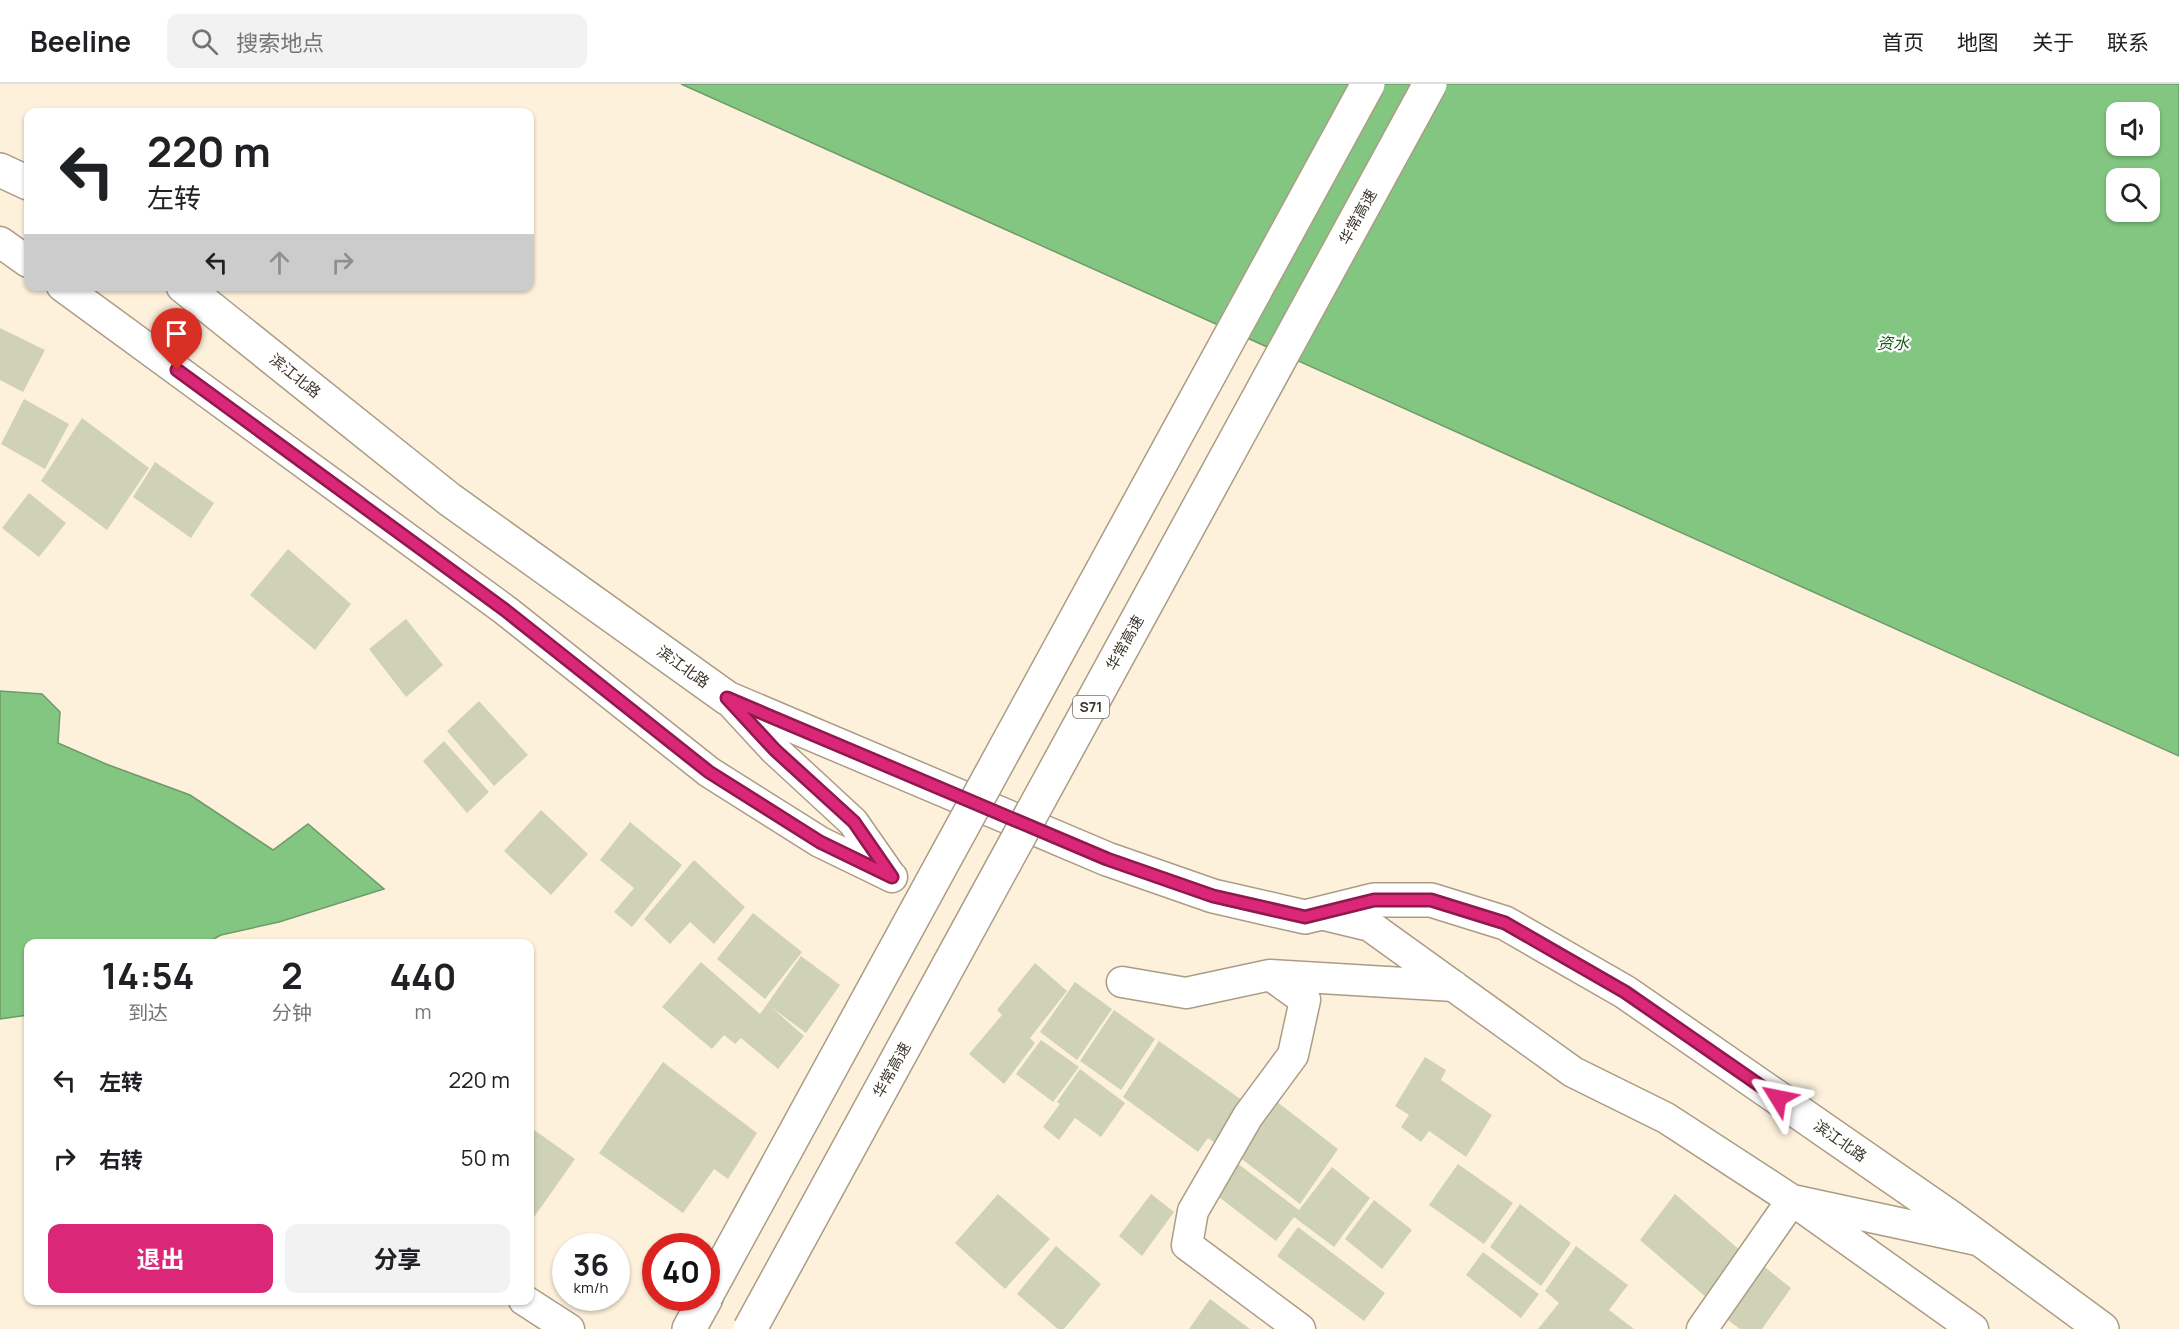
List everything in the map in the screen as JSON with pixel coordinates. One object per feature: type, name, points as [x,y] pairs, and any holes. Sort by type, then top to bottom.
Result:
[{"type":"main road","points":[[720,1271],[1368,84]]},
{"type":"main road","name":"华常高速","points":[[750,1329],[1430,84]]},
{"type":"main road","points":[[0,171],[24,181]]},
{"type":"main road","name":"滨江北路","points":[[189,291],[449,499],[727,698],[1107,859],[1213,896],[1305,917],[1374,900],[1431,900],[1505,923],[1625,992],[1982,1240],[2102,1329]]},
{"type":"main road","points":[[688,1329],[698,1311]]},
{"type":"street","points":[[0,242],[24,259]]},
{"type":"street","points":[[69,291],[505,610],[709,772],[820,842],[892,877],[854,822],[775,750],[727,698]]},
{"type":"street","points":[[1320,914],[1370,926],[1573,1072],[1666,1118],[1792,1200],[1973,1329]]},
{"type":"street","points":[[1122,982],[1186,993],[1270,975],[1454,986]]},
{"type":"street","points":[[1270,975],[1305,1000],[1293,1055],[1248,1116],[1193,1211],[1187,1245],[1300,1329]]},
{"type":"street","points":[[1792,1200],[1982,1240]]},
{"type":"street","points":[[1702,1329],[1792,1200]]},
{"type":"street","points":[[532,1305],[568,1329]]},
{"type":"water","name":"资水","points":[[681,84],[2179,84],[2179,756]]},
{"type":"water","points":[[0,691],[42,694],[60,712],[58,743],[106,764],[190,795],[273,850],[308,824],[384,889],[279,922],[221,935],[214,939],[24,939],[24,1016],[0,1019]]},
{"type":"building","points":[[0,328],[45,350],[23,392],[0,380]]},
{"type":"building","points":[[24,399],[69,424],[45,469],[1,444]]},
{"type":"building","points":[[82,418],[149,468],[107,530],[41,481]]},
{"type":"building","points":[[155,462],[214,503],[191,538],[133,497]]},
{"type":"building","points":[[29,493],[66,523],[39,557],[2,528]]},
{"type":"building","points":[[288,549],[351,604],[315,650],[250,595]]},
{"type":"building","points":[[406,619],[443,665],[406,697],[369,649]]},
{"type":"building","points":[[479,701],[528,755],[494,786],[447,731]]},
{"type":"building","points":[[444,741],[489,792],[467,813],[423,761]]},
{"type":"building","points":[[541,810],[588,854],[551,895],[504,851]]},
{"type":"building","points":[[630,822],[682,865],[632,927],[614,912],[634,888],[600,860]]},
{"type":"building","points":[[694,860],[745,907],[714,944],[690,922],[670,944],[644,919]]},
{"type":"building","points":[[753,913],[802,952],[765,999],[717,959]]},
{"type":"building","points":[[801,956],[840,985],[806,1033],[771,1007],[804,1036],[778,1069],[741,1038],[735,1044],[724,1035],[712,1049],[662,1007],[701,962],[760,1014]]},
{"type":"building","points":[[1035,963],[1067,991],[1030,1038],[1035,1043],[1004,1084],[969,1054],[1002,1015],[997,1010]]},
{"type":"building","points":[[1075,982],[1112,1009],[1077,1060],[1040,1032]]},
{"type":"building","points":[[1114,1010],[1155,1039],[1121,1090],[1080,1061]]},
{"type":"building","points":[[1041,1040],[1079,1067],[1053,1102],[1016,1074]]},
{"type":"building","points":[[1159,1041],[1249,1105],[1221,1147],[1208,1138],[1198,1152],[1123,1097]]},
{"type":"building","points":[[1425,1057],[1446,1070],[1441,1080],[1492,1115],[1466,1157],[1429,1131],[1421,1142],[1401,1127],[1409,1115],[1395,1106]]},
{"type":"building","points":[[663,1062],[757,1133],[728,1179],[714,1169],[683,1213],[599,1153]]},
{"type":"building","points":[[1080,1069],[1125,1103],[1101,1137],[1075,1118],[1059,1140],[1043,1127],[1060,1104],[1057,1102]]},
{"type":"building","points":[[1272,1098],[1338,1149],[1300,1204],[1234,1153]]},
{"type":"building","points":[[534,1130],[575,1159],[534,1217]]},
{"type":"building","points":[[1233,1160],[1299,1210],[1332,1167],[1370,1198],[1334,1247],[1294,1217],[1276,1241],[1210,1190]]},
{"type":"building","points":[[1458,1164],[1513,1203],[1484,1244],[1429,1205]]},
{"type":"building","points":[[998,1194],[1050,1239],[1005,1289],[955,1243]]},
{"type":"building","points":[[1151,1194],[1174,1212],[1142,1256],[1119,1236]]},
{"type":"building","points":[[1675,1194],[1742,1252],[1707,1298],[1640,1240]]},
{"type":"building","points":[[1374,1200],[1412,1230],[1382,1269],[1345,1239]]},
{"type":"building","points":[[1520,1204],[1571,1243],[1541,1286],[1490,1247]]},
{"type":"building","points":[[1298,1227],[1385,1293],[1364,1321],[1277,1256]]},
{"type":"building","points":[[1056,1246],[1101,1284],[1064,1329],[1058,1329],[1017,1294]]},
{"type":"building","points":[[1576,1246],[1628,1285],[1609,1310],[1634,1329],[1538,1329],[1559,1303],[1545,1291]]},
{"type":"building","points":[[1483,1252],[1539,1294],[1521,1318],[1466,1275]]},
{"type":"building","points":[[1757,1261],[1791,1288],[1762,1329],[1740,1329],[1720,1314]]},
{"type":"building","points":[[1210,1299],[1250,1329],[1189,1329]]},
{"type":"route","points":[[177,370],[505,610],[709,772],[820,842],[892,877],[854,822],[775,750],[727,698],[1107,859],[1213,896],[1305,917],[1374,900],[1431,900],[1505,923],[1625,992],[1778,1098]]}]
